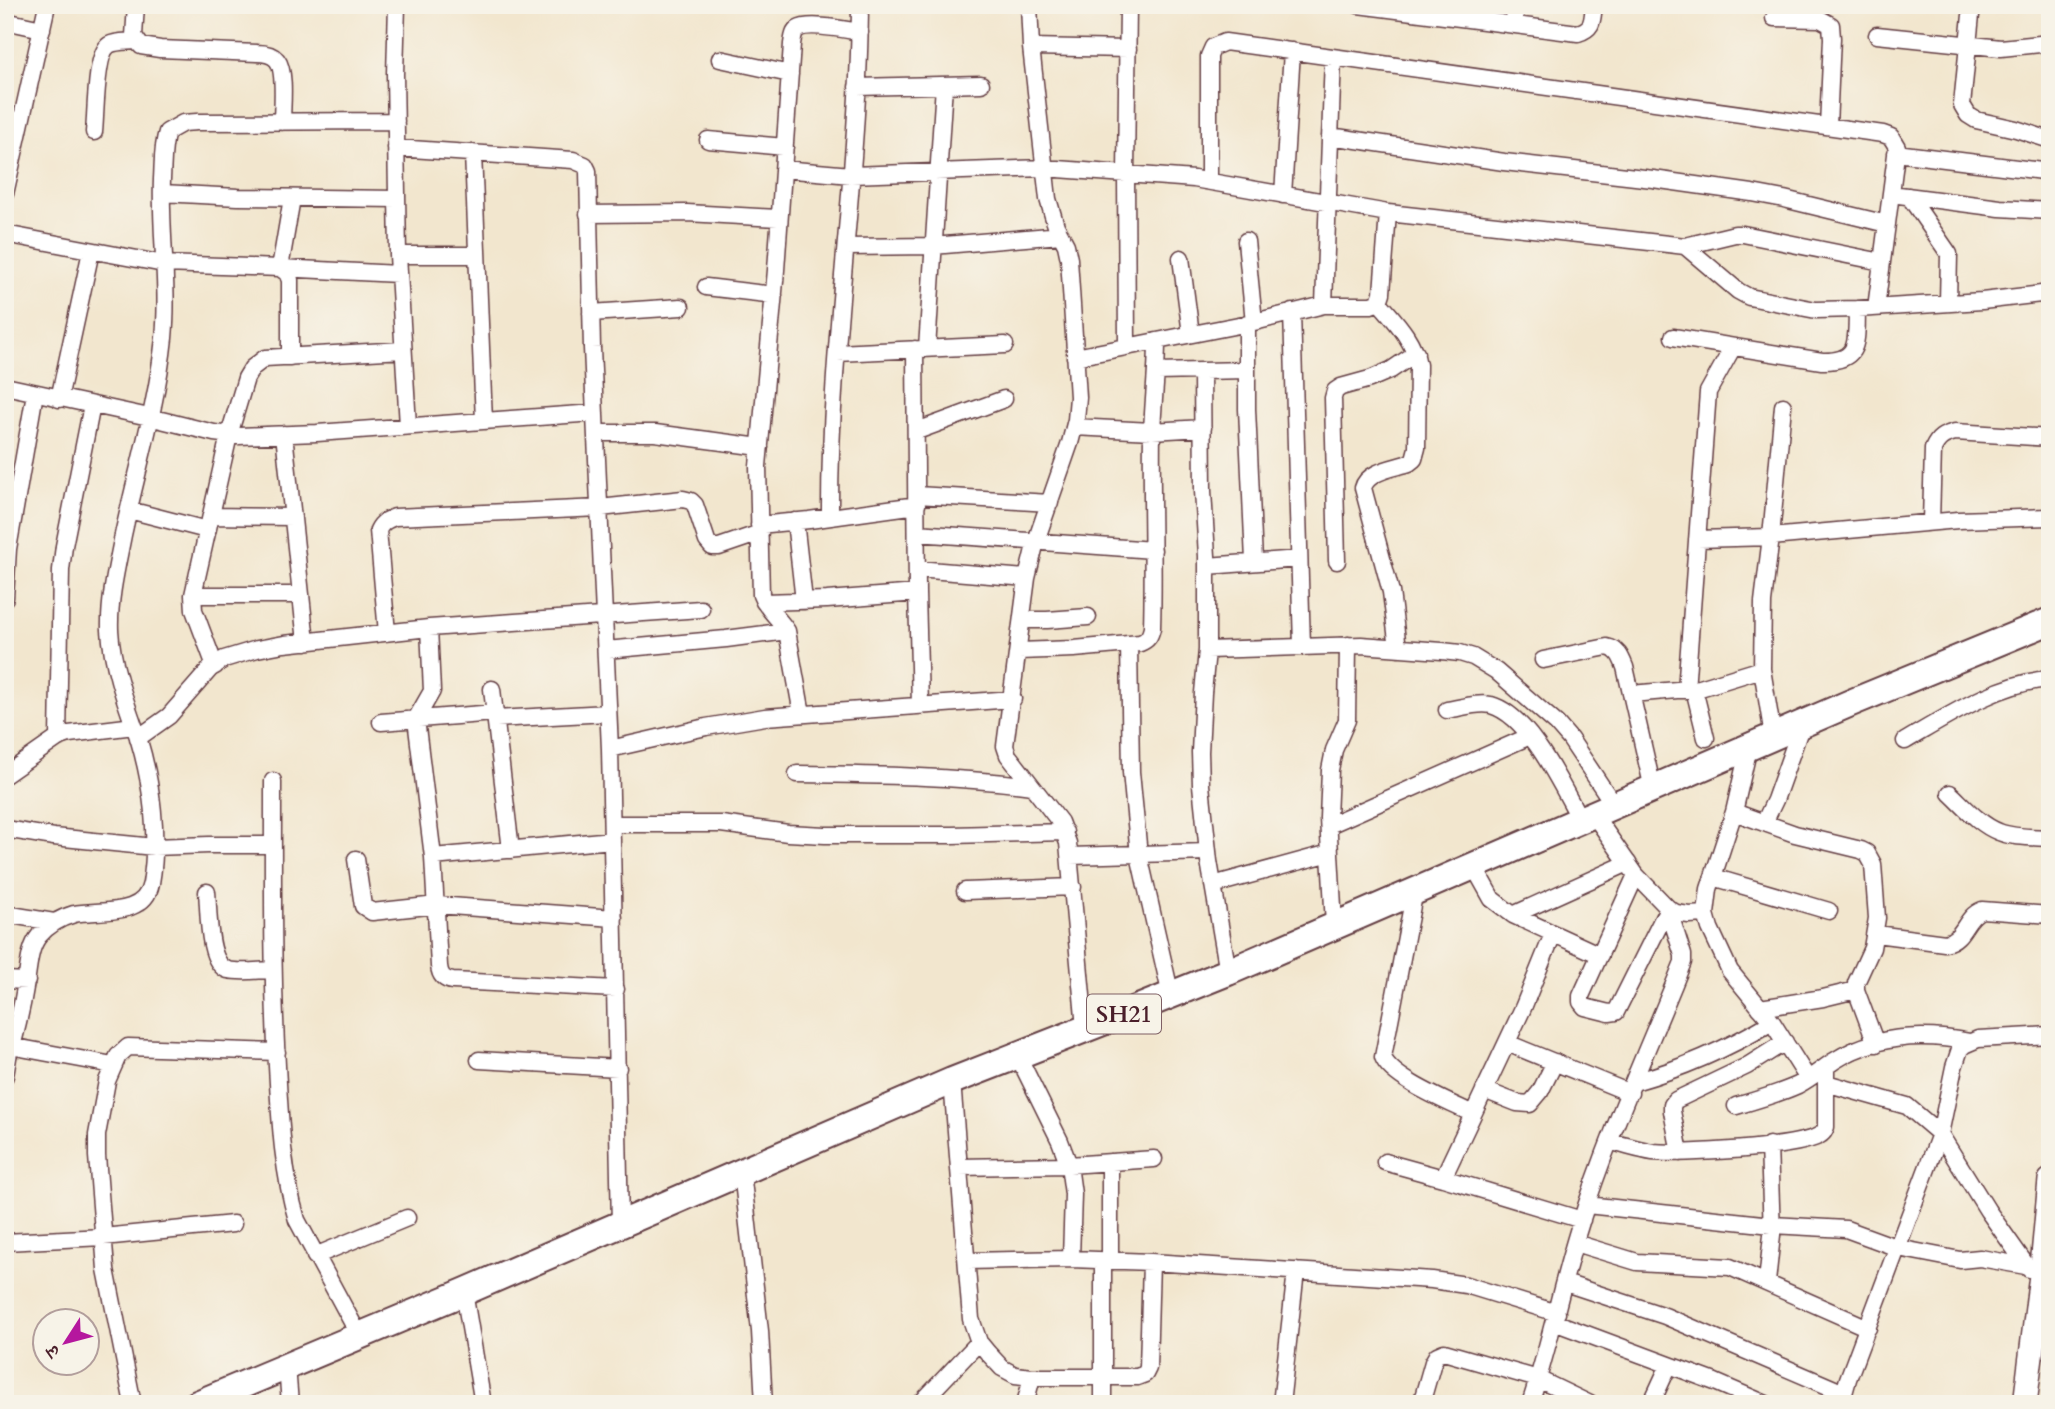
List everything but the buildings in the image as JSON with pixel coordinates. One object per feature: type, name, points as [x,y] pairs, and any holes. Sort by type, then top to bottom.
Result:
[{"type":"main road","name":"SH21","points":[[197,1404],[464,1292],[952,1080],[1171,996],[1802,724],[2050,621]]},
{"type":"street","points":[[5,194],[47,5]]},
{"type":"street","points":[[136,5],[134,36],[141,46],[257,52],[275,58],[280,65],[282,78],[282,122]]},
{"type":"street","points":[[397,5],[398,274],[408,426]]},
{"type":"street","points":[[830,517],[830,451],[857,87],[860,5]]},
{"type":"street","points":[[1029,5],[1044,168],[1051,212],[1069,258],[1078,397],[1070,443],[1036,541],[1027,578],[1005,746],[1008,755],[1065,832],[1070,856],[1085,1028]]},
{"type":"street","points":[[1127,346],[1128,5]]},
{"type":"street","points":[[1358,5],[1418,9],[1578,33],[1587,30],[1591,24],[1594,5]]},
{"type":"street","points":[[1513,24],[1517,5]]},
{"type":"street","points":[[1972,5],[1962,105],[1964,111],[1976,120],[2050,140]]},
{"type":"street","points":[[1774,18],[1820,19],[1831,25],[1828,126]]},
{"type":"street","points":[[5,21],[42,29]]},
{"type":"street","points":[[802,714],[787,631],[761,595],[758,466],[774,295],[792,44],[798,29],[809,26],[860,32]]},
{"type":"street","points":[[1877,35],[2001,48],[2050,43]]},
{"type":"street","points":[[94,132],[100,64],[105,48],[110,44],[136,41]]},
{"type":"street","points":[[1209,181],[1209,56],[1213,47],[1225,41],[1883,134],[1895,141],[1896,153],[1876,308]]},
{"type":"street","points":[[1031,47],[1128,49]]},
{"type":"street","points":[[1283,195],[1292,51]]},
{"type":"street","points":[[1324,305],[1333,57]]},
{"type":"street","points":[[720,59],[790,74]]},
{"type":"street","points":[[857,87],[981,84]]},
{"type":"street","points":[[920,705],[917,430],[921,349],[933,246],[944,85]]},
{"type":"street","points":[[5,1076],[8,1048],[15,1039],[34,942],[54,922],[76,914],[131,907],[141,902],[150,886],[154,847],[149,781],[115,661],[110,627],[115,575],[164,339],[162,193],[167,132],[183,123],[197,122],[396,121]]},
{"type":"street","points":[[1330,136],[1504,162],[1752,193],[1887,224]]},
{"type":"street","points":[[708,139],[785,147]]},
{"type":"street","points":[[396,148],[580,162],[588,171],[591,313],[610,749],[620,1224]]},
{"type":"street","points":[[473,153],[484,421]]},
{"type":"street","points":[[1896,153],[2050,172]]},
{"type":"street","points":[[783,169],[851,174],[1044,168],[1209,181],[1388,213],[1685,246],[1743,234],[1882,262]]},
{"type":"street","points":[[162,193],[397,199]]},
{"type":"street","points":[[1891,194],[2000,208],[2050,211]]},
{"type":"street","points":[[1909,196],[1949,254],[1948,303]]},
{"type":"street","points":[[280,268],[292,198]]},
{"type":"street","points":[[588,214],[687,213],[778,218]]},
{"type":"street","points":[[1379,302],[1388,213]]},
{"type":"street","points":[[5,234],[163,264],[398,274]]},
{"type":"street","points":[[846,247],[933,246],[1061,235]]},
{"type":"street","points":[[1246,241],[1250,323],[1247,420],[1254,561]]},
{"type":"street","points":[[1685,246],[1738,291],[1749,297],[1816,310],[1948,303],[2050,293]]},
{"type":"street","points":[[59,399],[91,251]]},
{"type":"street","points":[[398,255],[477,255]]},
{"type":"street","points":[[1181,258],[1191,334]]},
{"type":"street","points":[[280,268],[287,273],[290,280],[290,357]]},
{"type":"street","points":[[706,287],[774,295]]},
{"type":"street","points":[[1075,356],[1250,323],[1324,305],[1371,305],[1379,302]]},
{"type":"street","points":[[1379,302],[1403,331],[1416,353],[1418,365],[1417,448],[1414,459],[1370,476],[1364,482],[1363,488],[1391,592],[1398,648]]},
{"type":"street","points":[[591,313],[681,307]]},
{"type":"street","points":[[1673,337],[1837,361],[1854,350],[1857,309]]},
{"type":"street","points":[[1292,312],[1302,646]]},
{"type":"street","points":[[1018,651],[1129,644],[1146,641],[1152,628],[1152,431],[1157,341]]},
{"type":"street","points":[[837,353],[1005,345]]},
{"type":"street","points":[[1706,738],[1690,690],[1697,539],[1708,392],[1733,347]]},
{"type":"street","points":[[215,666],[197,616],[193,595],[229,435],[246,379],[252,368],[265,358],[403,350]]},
{"type":"street","points":[[1337,561],[1335,391],[1391,370],[1416,353]]},
{"type":"street","points":[[1157,372],[1247,370]]},
{"type":"street","points":[[1202,372],[1207,650],[1200,752],[1201,785],[1208,852],[1228,972]]},
{"type":"street","points":[[5,386],[229,435],[284,434],[595,413]]},
{"type":"street","points":[[5,598],[8,549],[35,393]]},
{"type":"street","points":[[917,430],[1004,399]]},
{"type":"street","points":[[58,738],[61,570],[92,405]]},
{"type":"street","points":[[1783,407],[1763,602],[1761,742],[1713,877],[1706,914],[1730,971],[1772,1022],[1808,1079]]},
{"type":"street","points":[[1074,427],[1152,431],[1203,428]]},
{"type":"street","points":[[1931,522],[1933,449],[1944,435],[1955,432],[2050,438]]},
{"type":"street","points":[[596,433],[655,433],[760,447]]},
{"type":"street","points":[[284,434],[306,642]]},
{"type":"street","points":[[387,633],[378,530],[385,521],[405,517],[600,508],[683,499],[695,505],[707,541],[712,547],[719,547],[760,529],[917,500],[1050,503]]},
{"type":"street","points":[[129,510],[209,523],[293,517]]},
{"type":"street","points":[[1697,539],[1771,537],[1931,522],[2050,517]]},
{"type":"street","points":[[795,522],[804,601]]},
{"type":"street","points":[[917,533],[1153,550]]},
{"type":"street","points":[[1207,566],[1299,559]]},
{"type":"street","points":[[917,569],[1027,578]]},
{"type":"street","points":[[764,602],[917,593]]},
{"type":"street","points":[[193,595],[301,595]]},
{"type":"street","points":[[5,775],[58,738],[69,734],[136,732],[169,716],[223,659],[257,649],[429,628],[701,609]]},
{"type":"street","points":[[1021,620],[1088,617]]},
{"type":"street","points":[[429,628],[432,691],[416,719],[433,857],[439,966],[442,975],[447,980],[616,989]]},
{"type":"street","points":[[606,650],[787,631]]},
{"type":"street","points":[[1129,644],[1132,772],[1139,855],[1171,996]]},
{"type":"street","points":[[1334,925],[1329,853],[1331,760],[1347,720],[1348,645]]},
{"type":"street","points":[[1207,650],[1348,645],[1460,653],[1496,671],[1557,724],[1570,739],[1596,814]]},
{"type":"street","points":[[1543,660],[1607,647],[1614,648],[1621,657],[1632,694],[1653,789]]},
{"type":"street","points":[[1632,694],[1690,690],[1762,669]]},
{"type":"street","points":[[1905,740],[2001,691],[2050,679]]},
{"type":"street","points":[[492,689],[510,850]]},
{"type":"street","points":[[610,749],[706,727],[765,717],[1013,699]]},
{"type":"street","points":[[1447,710],[1482,704],[1492,705],[1506,712],[1530,736],[1596,814],[1632,869],[1668,908],[1676,914],[1706,914]]},
{"type":"street","points":[[381,722],[608,713]]},
{"type":"street","points":[[1764,823],[1802,724]]},
{"type":"street","points":[[1329,825],[1530,736]]},
{"type":"street","points":[[797,774],[928,776],[1032,786]]},
{"type":"street","points":[[273,781],[274,970],[281,1137],[297,1220],[359,1335]]},
{"type":"street","points":[[1950,793],[1996,831],[2007,835],[2050,838]]},
{"type":"street","points":[[1734,812],[1795,834],[1861,849],[1867,853],[1872,864],[1876,934],[1856,990],[1876,1044]]},
{"type":"street","points":[[433,857],[510,850],[612,832],[721,824],[825,835],[1065,832]]},
{"type":"street","points":[[5,829],[154,847],[273,845]]},
{"type":"street","points":[[1070,856],[1208,852]]},
{"type":"street","points":[[1213,885],[1329,853]]},
{"type":"street","points":[[356,859],[363,906],[367,911],[380,913],[437,905],[614,918]]},
{"type":"street","points":[[1473,865],[1492,899],[1513,915],[1600,955]]},
{"type":"street","points":[[1513,915],[1632,869]]},
{"type":"street","points":[[1632,869],[1600,955],[1581,996],[1585,1007],[1616,1012],[1668,908]]},
{"type":"street","points":[[1713,877],[1829,911]]},
{"type":"street","points":[[965,891],[1073,887]]},
{"type":"street","points":[[1415,890],[1383,1057],[1386,1065],[1406,1080],[1473,1114]]},
{"type":"street","points":[[207,892],[211,939],[219,965],[230,971],[274,970]]},
{"type":"street","points":[[1530,1404],[1584,1213],[1647,1044],[1683,962],[1668,908]]},
{"type":"street","points":[[1876,934],[1945,943],[1958,937],[1973,913],[1982,911],[2050,915]]},
{"type":"street","points":[[5,914],[54,922]]},
{"type":"street","points":[[1443,1178],[1507,1043],[1553,934]]},
{"type":"street","points":[[5,980],[27,981]]},
{"type":"street","points":[[1760,1008],[1856,990]]},
{"type":"street","points":[[1507,1043],[1632,1088],[1699,1061],[1772,1022]]},
{"type":"street","points":[[1565,1283],[1665,1316],[1843,1399],[1940,1134],[1957,1055],[1964,1045],[1978,1039],[2050,1035]]},
{"type":"street","points":[[1611,1142],[1651,1152],[1680,1153],[1799,1142],[1823,1133],[1827,1118],[1826,1075],[1841,1057],[1893,1039],[1924,1036],[1948,1037],[1970,1042]]},
{"type":"street","points":[[1680,1153],[1672,1111],[1675,1100],[1746,1066],[1785,1042]]},
{"type":"street","points":[[133,1404],[106,1269],[97,1156],[97,1135],[113,1065],[128,1047],[277,1052]]},
{"type":"street","points":[[8,1048],[113,1065]]},
{"type":"street","points":[[1017,1054],[1060,1140],[1069,1165],[1073,1194],[1070,1259]]},
{"type":"street","points":[[479,1060],[618,1068]]},
{"type":"street","points":[[1484,1090],[1517,1103],[1530,1104],[1555,1062]]},
{"type":"street","points":[[1736,1106],[1826,1075],[1907,1105],[1940,1134],[1988,1211],[2040,1262]]},
{"type":"street","points":[[952,1080],[971,1319],[979,1342],[1002,1368],[1015,1375],[1032,1377],[1137,1377],[1147,1372],[1151,1262]]},
{"type":"street","points":[[1767,1282],[1772,1225],[1769,1145]]},
{"type":"street","points":[[959,1167],[1069,1165],[1154,1159]]},
{"type":"street","points":[[1103,1404],[1110,1162]]},
{"type":"street","points":[[1385,1162],[1584,1213],[1846,1230],[1898,1248],[1960,1260],[1980,1258],[2040,1262]]},
{"type":"street","points":[[742,1172],[760,1331],[764,1404]]},
{"type":"street","points":[[2025,1404],[2041,1346],[2040,1262],[2050,1180]]},
{"type":"street","points":[[315,1256],[407,1218]]},
{"type":"street","points":[[5,1242],[103,1237],[233,1224]]},
{"type":"street","points":[[1575,1243],[1637,1262],[1730,1267],[1868,1328]]},
{"type":"street","points":[[967,1261],[1107,1260],[1450,1282],[1479,1289],[1556,1317],[1766,1404]]},
{"type":"street","points":[[1281,1404],[1296,1271]]},
{"type":"street","points":[[464,1292],[483,1404]]},
{"type":"street","points":[[920,1404],[934,1396],[979,1342]]},
{"type":"street","points":[[1421,1404],[1433,1362],[1437,1355],[1444,1352],[1538,1379],[1590,1404]]},
{"type":"street","points":[[1651,1404],[1669,1365]]},
{"type":"street","points":[[286,1366],[290,1404]]},
{"type":"street","points":[[1025,1404],[1032,1377]]}]
